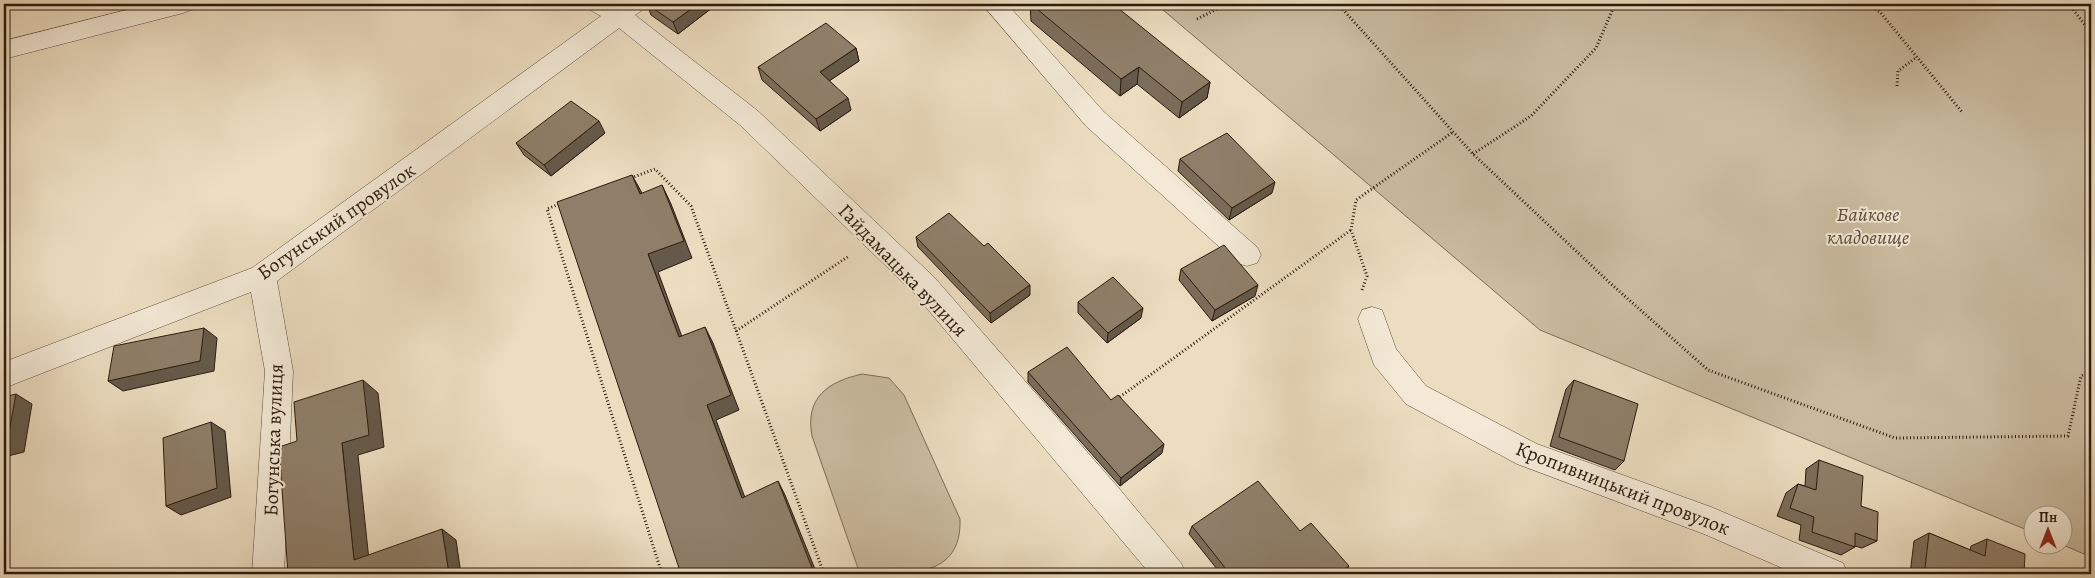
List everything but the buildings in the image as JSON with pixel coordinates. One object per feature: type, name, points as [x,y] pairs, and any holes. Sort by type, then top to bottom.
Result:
[{"type":"street","points":[[4,50],[183,4]]},
{"type":"street","points":[[994,4],[1094,118],[1247,256]]},
{"type":"street","name":"Богунський провулок","points":[[4,375],[262,276],[617,8]]},
{"type":"street","name":"Гайдамацька вулиця","points":[[617,8],[749,118],[924,285],[1106,496],[1170,574]]},
{"type":"street","name":"Богунська вулиця","points":[[262,276],[279,371],[268,574]]},
{"type":"street","name":"Кропивницький провулок","points":[[1372,319],[1384,356],[1416,395],[1528,454],[1711,522],[1832,574]]},
{"type":"path","points":[[1197,19],[1227,4]]},
{"type":"path","points":[[1338,4],[1473,154],[1610,283],[1708,370],[1895,438],[2068,436],[2082,376],[2091,371]]},
{"type":"path","points":[[1473,154],[1531,116],[1596,48],[1615,4]]},
{"type":"path","points":[[1866,4],[1880,12],[1962,112]]},
{"type":"path","points":[[2069,4],[2091,33]]},
{"type":"path","points":[[1897,86],[1898,71],[1917,57]]},
{"type":"path","points":[[1372,319],[1361,293],[1367,276],[1351,230],[1356,200],[1453,132]]},
{"type":"path","points":[[628,179],[656,169],[690,206],[824,574]]},
{"type":"path","points":[[565,202],[546,209],[662,574]]},
{"type":"path","points":[[1114,400],[1351,230]]},
{"type":"path","points":[[736,331],[852,254]]},
{"type":"green space","name":"Байкове кладовище","points":[[1156,4],[2091,4],[2091,557],[2072,549],[2072,506],[2022,506],[2022,528],[1540,330]]},
{"type":"green space","points":[[862,374],[889,378],[904,395],[960,519],[958,538],[952,552],[942,562],[929,569],[897,574],[860,574],[812,436],[812,411],[821,394],[838,382]]}]
